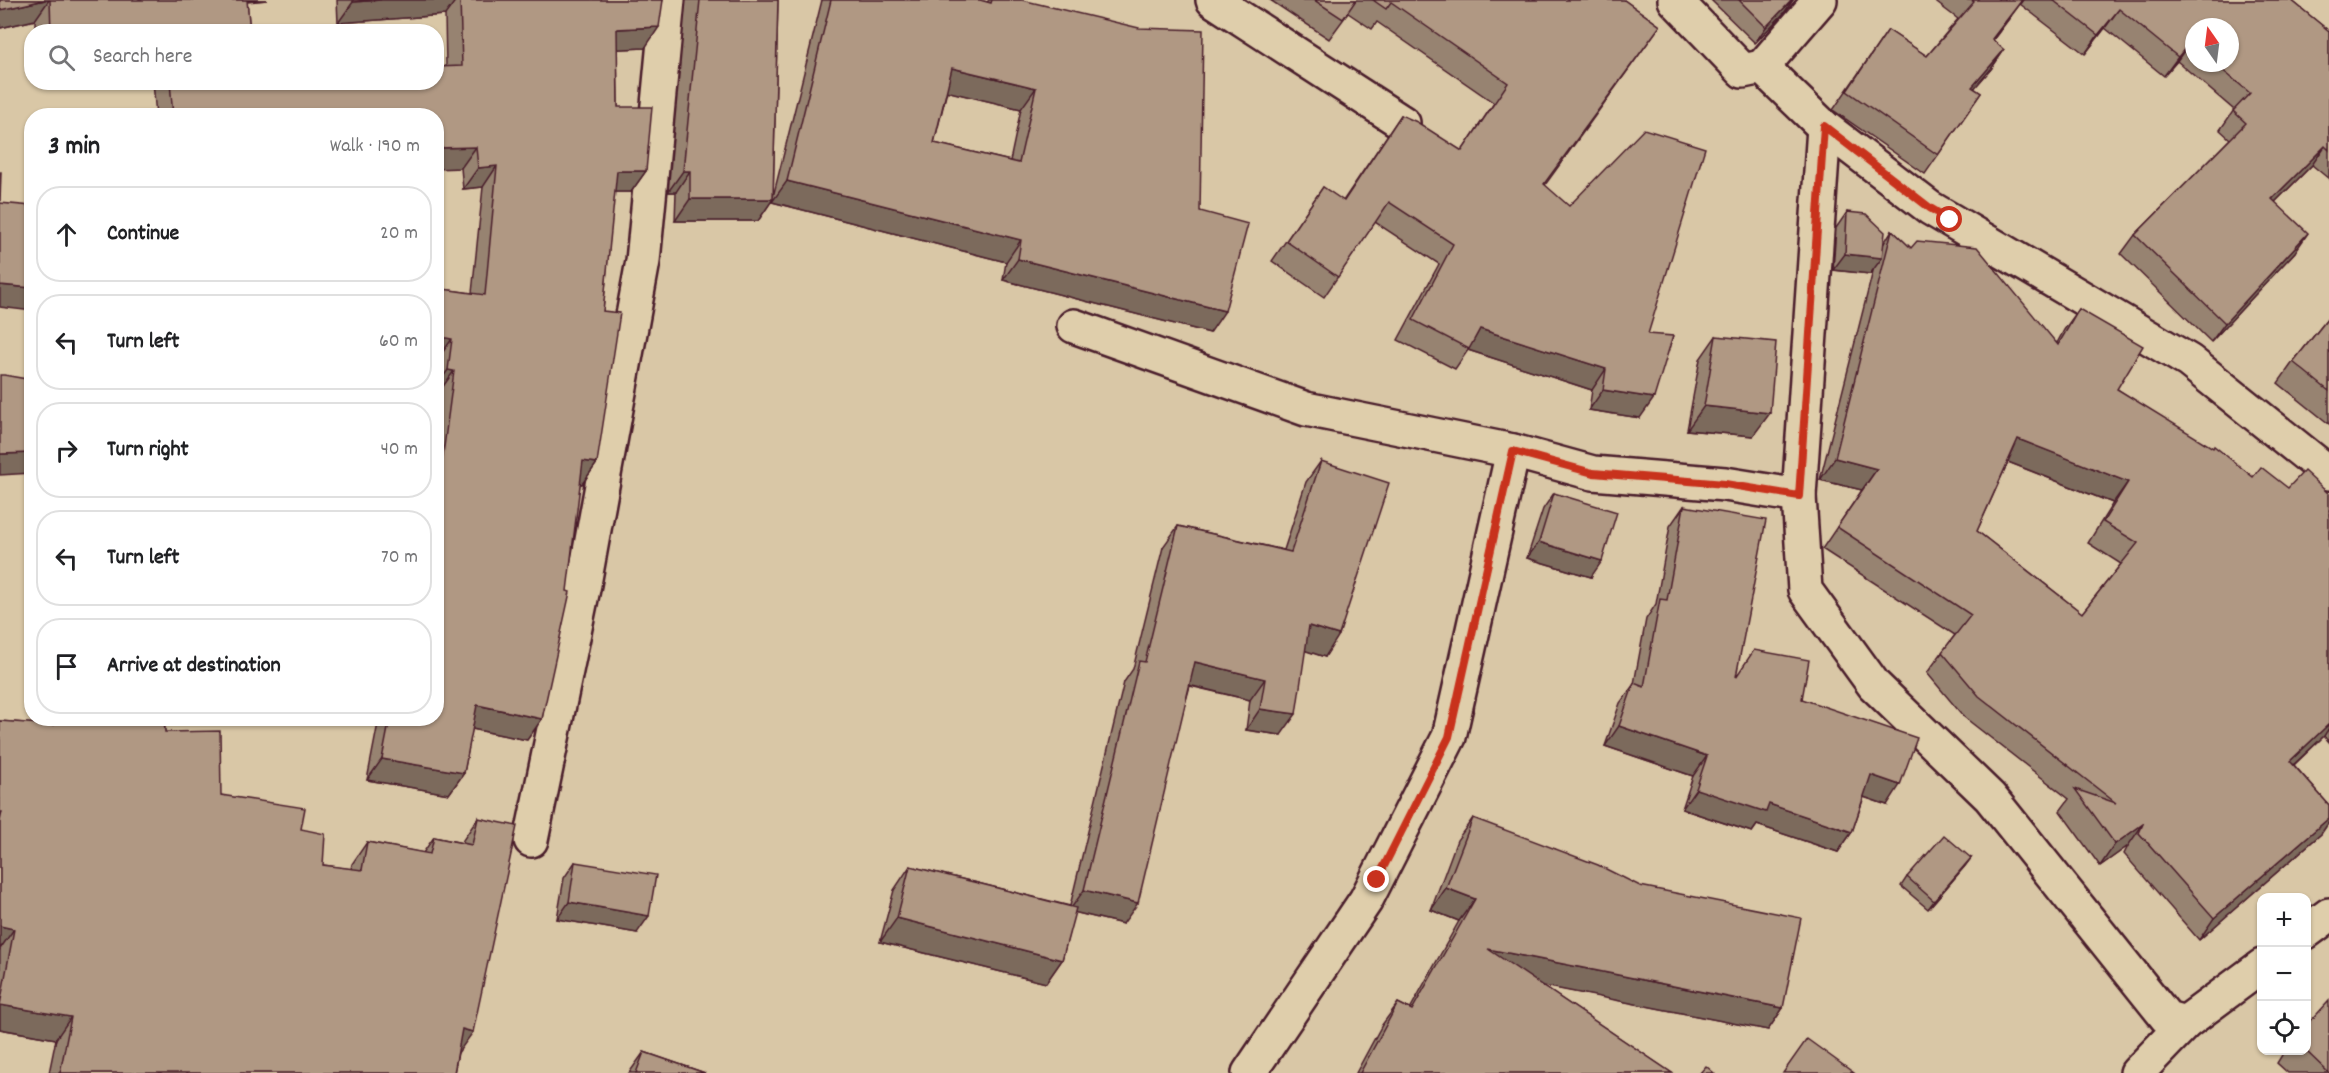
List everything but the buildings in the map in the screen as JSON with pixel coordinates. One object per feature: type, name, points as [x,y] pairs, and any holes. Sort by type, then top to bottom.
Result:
[{"type":"street","points":[[531,840],[584,584],[643,261],[668,0]]},
{"type":"street","points":[[1213,0],[1403,123]]},
{"type":"street","points":[[1675,0],[1743,71],[1762,67],[1820,0]]},
{"type":"street","points":[[1762,67],[1824,126],[1930,208],[2189,361],[2329,473]]},
{"type":"street","points":[[1824,126],[1799,496],[1805,590],[1874,685],[1990,797],[2167,1018],[2185,1023]]},
{"type":"street","points":[[1074,326],[1306,409],[1513,451],[1593,473],[1725,484],[1799,496]]},
{"type":"street","points":[[1249,1073],[1366,900],[1449,737],[1513,451]]},
{"type":"street","points":[[2311,929],[2329,915]]},
{"type":"street","points":[[2137,1073],[2185,1023],[2257,970]]},
{"type":"route","points":[[1377,880],[1449,737],[1499,504],[1513,451],[1593,473],[1725,484],[1799,496],[1824,126],[1930,208],[1950,220]]}]
